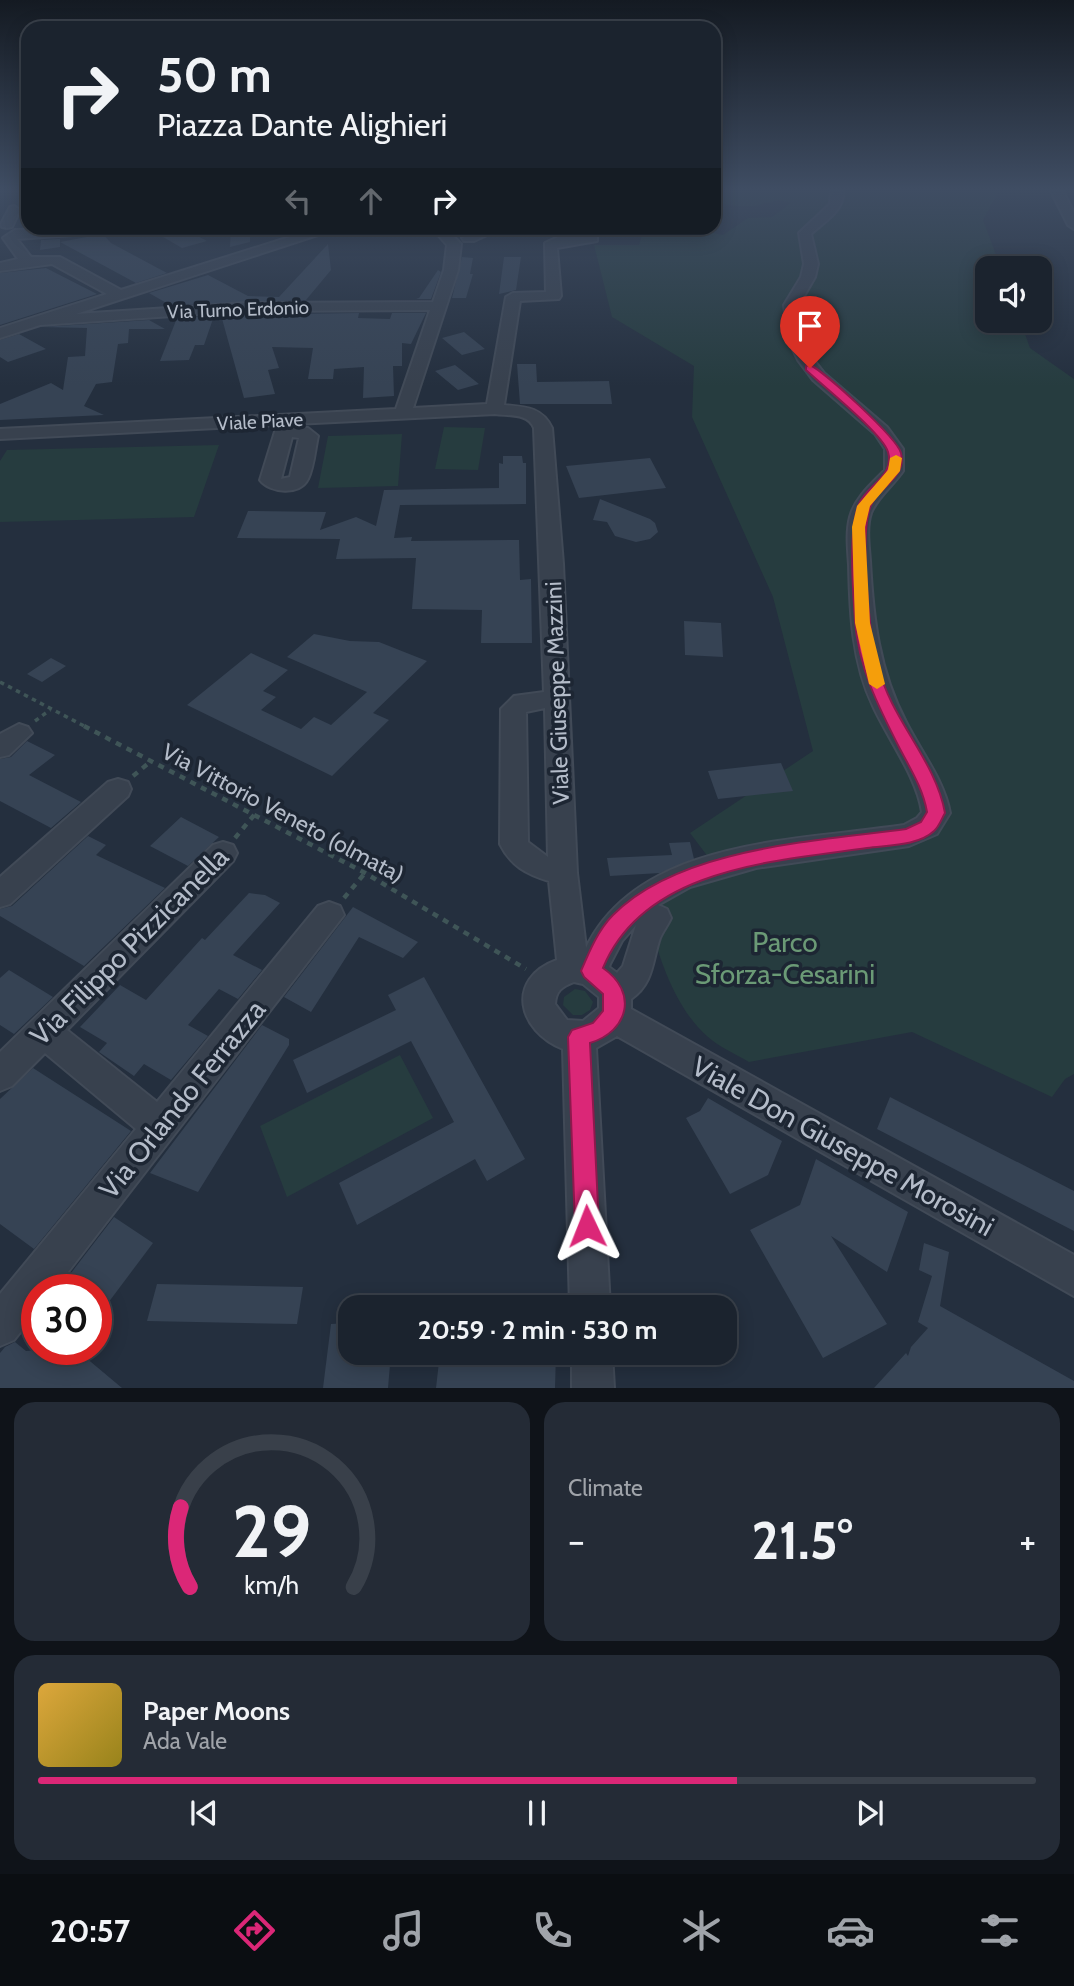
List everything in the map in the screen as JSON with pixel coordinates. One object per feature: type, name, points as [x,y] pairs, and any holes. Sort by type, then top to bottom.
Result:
[{"type":"street","points":[[23,256],[27,262]]},
{"type":"street","points":[[0,333],[245,256]]},
{"type":"street","points":[[402,413],[451,270],[449,256]]},
{"type":"street","points":[[495,409],[513,297],[554,296],[551,256]]},
{"type":"street","points":[[656,918],[646,931],[641,944],[638,974],[629,984],[587,986],[541,989],[538,1006],[545,1022],[560,1033],[579,1037],[599,1031],[587,986],[610,935],[629,911],[678,881],[722,865],[756,857],[909,835],[927,827],[936,813],[933,794],[883,702],[870,663],[862,623],[859,521],[866,502],[894,471],[894,449],[873,424],[810,368],[801,352],[791,317],[794,295],[809,275],[809,256]]},
{"type":"street","points":[[0,267],[27,262],[57,261],[119,295]]},
{"type":"street","name":"Via Turno Erdonio","points":[[38,321],[246,307],[438,306]]},
{"type":"street","name":"Viale Piave","points":[[0,434],[286,426],[402,413],[495,409],[529,415]]},
{"type":"street","name":"Viale Giuseppe Mazzini","points":[[529,415],[542,428],[552,564],[563,873],[587,986]]},
{"type":"street","points":[[556,698],[523,702],[513,709],[514,845],[522,856],[541,868],[563,873]]},
{"type":"street","points":[[0,895],[118,789]]},
{"type":"street","name":"Via Filippo Pizzicanella","points":[[4,1066],[44,1032],[223,853]]},
{"type":"street","name":"Via Orlando Ferrazza","points":[[0,1326],[329,915]]},
{"type":"street","name":"Viale Don Giuseppe Morosini","points":[[587,986],[1074,1276]]},
{"type":"street","points":[[44,1032],[159,1126]]},
{"type":"street","points":[[579,1037],[590,1295]]},
{"type":"street","points":[[592,1365],[593,1388]]},
{"type":"path","name":"Via Vittorio Veneto (olmata)","points":[[0,682],[587,986]]},
{"type":"path","name":"Via Filippo Pizzicanella","points":[[223,853],[255,814]]},
{"type":"path","points":[[329,915],[365,873]]},
{"type":"green space","name":"Parco Sforza-Cesarini","points":[[597,256],[996,256],[975,256],[975,333],[1025,333],[1030,348],[1074,379],[1074,1074],[1065,1079],[1052,1097],[912,1032],[749,1062],[708,1037],[696,1025],[677,996],[662,962],[648,912],[668,897],[721,874],[690,833],[813,751],[773,597],[692,417],[694,366],[612,317]]},
{"type":"green space","points":[[444,427],[485,428],[478,470],[435,469]]},
{"type":"green space","points":[[402,434],[398,486],[318,488],[328,436]]},
{"type":"green space","points":[[219,445],[194,517],[0,522],[0,461],[7,450]]},
{"type":"green space","points":[[575,989],[585,991],[593,1002],[590,1010],[582,1015],[573,1015],[563,1005],[564,997]]},
{"type":"green space","points":[[400,1055],[433,1118],[287,1197],[260,1126]]},
{"type":"building","points":[[86,256],[135,256],[167,273],[136,283]]},
{"type":"building","points":[[317,256],[329,256],[331,270],[306,300],[170,305],[149,293],[208,275],[248,296],[279,297]]},
{"type":"building","points":[[462,257],[473,258],[470,274],[473,274],[466,298],[452,298]]},
{"type":"building","points":[[504,257],[521,257],[516,290],[499,294]]},
{"type":"building","points":[[46,268],[97,294],[0,325],[0,273]]},
{"type":"building","points":[[438,270],[441,272],[431,299],[416,299],[419,298]]},
{"type":"building","points":[[359,313],[358,318],[390,319],[392,313],[426,313],[411,344],[402,343],[402,366],[393,366],[394,396],[363,398],[364,367],[334,369],[333,379],[308,379],[313,348],[272,347],[279,368],[268,370],[275,394],[244,398],[221,315]]},
{"type":"building","points":[[214,316],[204,345],[195,345],[189,360],[160,361],[177,318]]},
{"type":"building","points":[[149,320],[165,329],[129,329],[128,343],[118,344],[112,382],[96,384],[84,406],[104,415],[0,420],[0,404],[51,383],[63,390],[68,357],[85,356],[87,328],[42,327]]},
{"type":"building","points":[[464,332],[485,349],[462,355],[442,338]]},
{"type":"building","points":[[19,334],[46,349],[8,362],[0,357],[0,340]]},
{"type":"building","points":[[517,364],[536,364],[537,382],[609,381],[612,404],[520,404]]},
{"type":"building","points":[[455,365],[479,384],[458,390],[435,371]]},
{"type":"building","points":[[503,456],[522,456],[523,463],[526,463],[526,504],[400,505],[394,538],[412,537],[411,541],[519,540],[520,580],[531,579],[532,643],[481,643],[482,610],[412,609],[416,558],[336,559],[340,539],[237,538],[248,511],[326,512],[320,530],[356,517],[376,526],[384,490],[499,488],[499,463],[503,464]]},
{"type":"building","points":[[650,458],[666,488],[579,498],[566,466]]},
{"type":"building","points":[[600,499],[650,519],[655,523],[658,532],[650,539],[636,542],[615,536],[607,522],[593,520]]},
{"type":"building","points":[[684,621],[721,623],[723,657],[685,655]]},
{"type":"building","points":[[314,634],[350,641],[379,642],[427,661],[373,713],[389,720],[332,776],[187,705],[251,653],[288,670],[263,691],[276,697],[261,710],[301,729],[314,717],[331,725],[367,692],[287,657]]},
{"type":"building","points":[[51,658],[66,666],[42,682],[27,674]]},
{"type":"building","points":[[27,741],[55,755],[29,775],[81,802],[51,828],[0,801],[0,759],[11,757]]},
{"type":"building","points":[[781,763],[793,791],[718,799],[708,771]]},
{"type":"building","points":[[181,817],[219,837],[188,866],[150,846]]},
{"type":"building","points":[[88,836],[106,845],[96,855],[165,888],[84,966],[0,916],[0,909],[12,906]]},
{"type":"building","points":[[690,842],[694,859],[660,873],[610,876],[607,858],[672,855],[669,843]]},
{"type":"building","points":[[249,893],[265,895],[280,903],[233,955],[262,970],[238,999],[219,989],[188,1025],[208,1036],[171,1080],[144,1064],[134,1076],[99,1052],[107,1043],[80,1027],[120,985],[146,1000],[202,938],[205,940]]},
{"type":"building","points":[[353,907],[418,942],[403,958],[359,937],[311,1012],[284,997]]},
{"type":"building","points":[[9,970],[53,997],[14,1034],[0,1025],[0,978]]},
{"type":"building","points":[[424,977],[525,1159],[487,1181],[475,1159],[357,1225],[339,1183],[454,1122],[411,1041],[307,1093],[293,1060],[396,1010],[388,995]]},
{"type":"building","points":[[262,1025],[289,1039],[289,1045],[198,1192],[150,1173]]},
{"type":"building","points":[[33,1068],[131,1131],[34,1249],[0,1224],[0,1099]]},
{"type":"building","points":[[890,1097],[1074,1191],[1074,1231],[877,1129]]},
{"type":"building","points":[[708,1098],[782,1141],[768,1175],[730,1194],[686,1118],[700,1111]]},
{"type":"building","points":[[816,1159],[908,1212],[887,1272],[831,1236],[887,1324],[823,1358],[750,1230],[800,1205]]},
{"type":"building","points":[[114,1217],[153,1243],[112,1298],[112,1274],[70,1274]]},
{"type":"building","points":[[924,1243],[949,1252],[940,1306],[1074,1381],[1074,1388],[874,1388],[906,1353],[908,1356],[911,1347],[928,1328],[918,1322],[932,1276],[919,1270]]},
{"type":"building","points":[[157,1284],[303,1287],[297,1324],[147,1321]]},
{"type":"building","points":[[331,1324],[338,1324],[338,1365],[390,1365],[388,1388],[323,1388]]},
{"type":"building","points":[[15,1342],[21,1347],[21,1365],[95,1365],[122,1388],[0,1388],[0,1353]]},
{"type":"building","points":[[439,1365],[556,1365],[555,1388],[436,1388]]},
{"type":"slow traffic","points":[[877,684],[862,623],[859,527],[864,506],[894,471],[896,458]]},
{"type":"route","points":[[587,1226],[579,1037],[599,1031],[613,1016],[613,993],[607,982],[592,971],[600,950],[618,922],[651,896],[678,881],[708,870],[772,854],[909,835],[927,827],[934,820],[936,813],[933,794],[883,702],[870,663],[862,623],[859,521],[866,502],[894,471],[894,449],[880,432],[810,368]]}]
